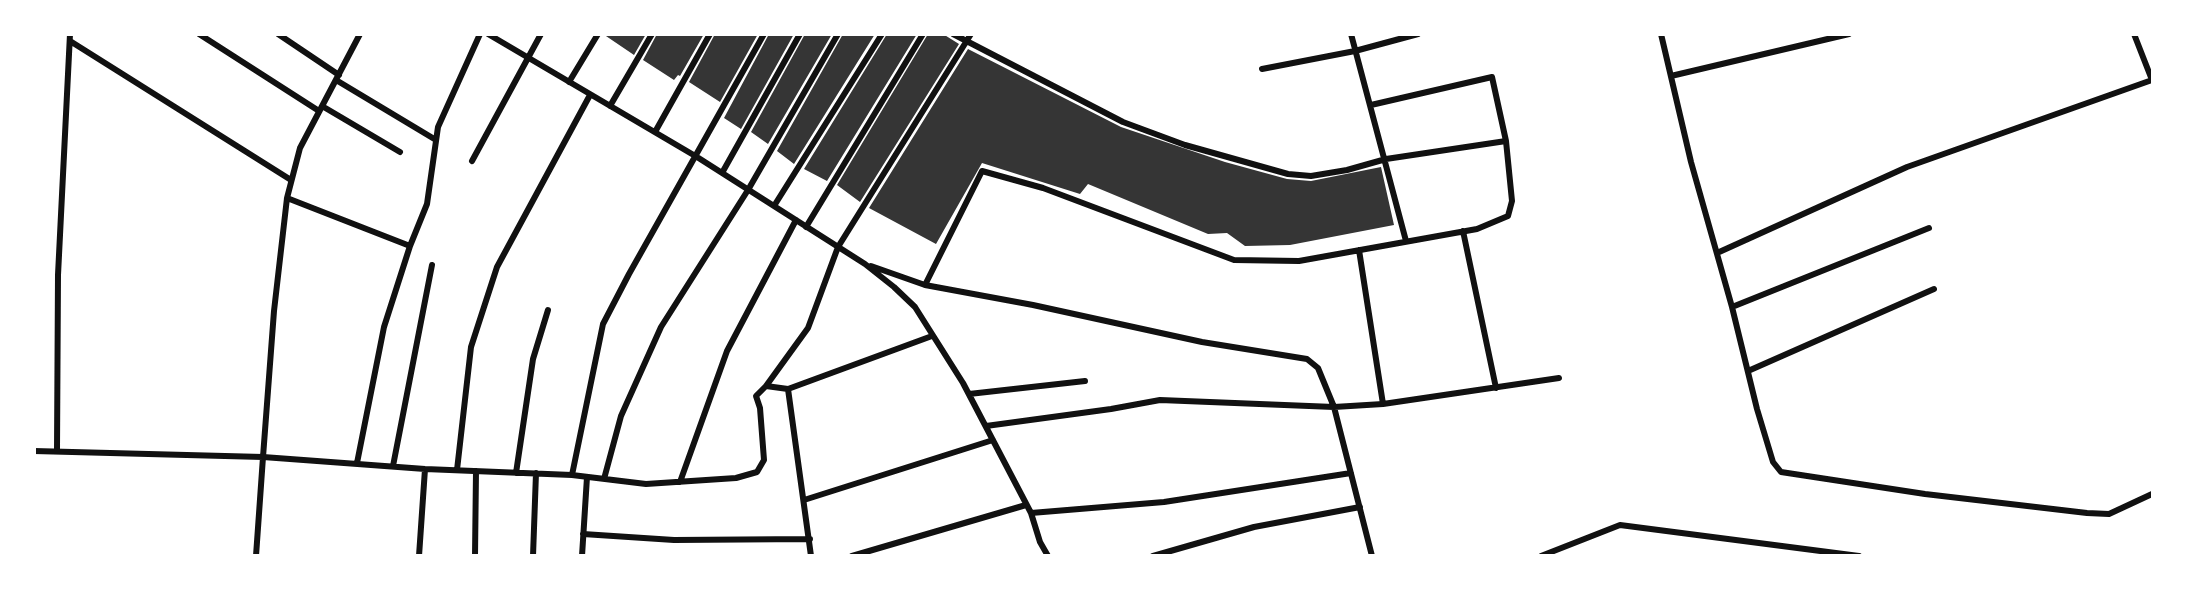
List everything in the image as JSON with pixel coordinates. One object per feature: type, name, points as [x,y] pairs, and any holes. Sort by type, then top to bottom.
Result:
[{"type":"street","points":[[199,34],[321,109],[400,152]]},
{"type":"street","points":[[278,34],[337,78],[436,140]]},
{"type":"street","points":[[256,555],[274,311],[286,198],[300,148],[360,34]]},
{"type":"street","points":[[357,464],[384,327],[410,246],[428,204],[438,127],[480,34]]},
{"type":"street","points":[[488,34],[697,157],[865,264],[894,286],[915,307],[969,394],[1030,513],[1040,542],[1048,555]]},
{"type":"street","points":[[472,161],[542,34]]},
{"type":"street","points":[[569,82],[597,34]]},
{"type":"street","points":[[610,106],[652,34]]},
{"type":"street","points":[[655,132],[710,34]]},
{"type":"street","points":[[572,475],[603,324],[764,34]]},
{"type":"street","points":[[722,173],[800,34]]},
{"type":"street","points":[[604,479],[621,416],[661,327],[748,190],[838,34]]},
{"type":"street","points":[[774,206],[882,34]]},
{"type":"street","points":[[806,226],[923,34]]},
{"type":"street","points":[[952,34],[1123,122],[1185,145],[1288,174],[1311,176],[1347,170],[1386,159],[1506,141]]},
{"type":"street","points":[[34,451],[263,457],[572,475],[646,484],[736,477],[757,472],[764,460],[760,408],[756,396],[766,386],[808,328],[838,247],[971,34]]},
{"type":"street","points":[[1351,34],[1406,241]]},
{"type":"street","points":[[1262,69],[1355,51],[1418,34]]},
{"type":"street","points":[[1661,34],[1769,449],[1773,462],[1781,472],[1925,494],[2086,513],[2109,514],[2152,494]]},
{"type":"street","points":[[1671,76],[1849,34]]},
{"type":"street","points":[[1717,253],[1907,167],[2152,80],[2134,34]]},
{"type":"street","points":[[57,450],[58,275],[70,38],[291,180]]},
{"type":"street","points":[[925,285],[982,171],[1043,188],[1234,260],[1299,261],[1463,231],[1508,216],[1512,201],[1506,141],[1492,77],[1371,105]]},
{"type":"street","points":[[457,470],[471,347],[497,267],[590,94]]},
{"type":"street","points":[[286,198],[410,246]]},
{"type":"street","points":[[680,482],[727,351],[796,220]]},
{"type":"street","points":[[1732,307],[1929,228]]},
{"type":"street","points":[[1463,231],[1496,388]]},
{"type":"street","points":[[1359,250],[1383,404]]},
{"type":"street","points":[[865,264],[925,285],[1033,305],[1213,344],[1307,359],[1318,368],[1334,407],[1372,555]]},
{"type":"street","points":[[393,466],[432,265]]},
{"type":"street","points":[[1748,371],[1934,289]]},
{"type":"street","points":[[516,473],[533,359],[548,310]]},
{"type":"street","points":[[766,386],[788,388],[932,336]]},
{"type":"street","points":[[986,426],[1111,409],[1160,399],[1334,407],[1383,404],[1559,378]]},
{"type":"street","points":[[969,394],[1085,381]]},
{"type":"street","points":[[788,388],[811,555]]},
{"type":"street","points":[[804,500],[993,440]]},
{"type":"street","points":[[419,555],[425,468]]},
{"type":"street","points":[[475,555],[476,471]]},
{"type":"street","points":[[1030,513],[1164,502],[1351,473]]},
{"type":"street","points":[[533,555],[536,474]]},
{"type":"street","points":[[582,555],[587,477]]},
{"type":"street","points":[[852,555],[1026,505]]},
{"type":"street","points":[[1153,555],[1254,527],[1360,507]]},
{"type":"street","points":[[1540,555],[1620,525],[1858,555]]},
{"type":"street","points":[[583,534],[674,540],[810,539]]},
{"type":"building","points":[[603,34],[646,34],[634,55]]},
{"type":"building","points":[[657,34],[704,34],[680,76],[678,75],[674,80],[643,60]]},
{"type":"building","points":[[715,34],[758,34],[720,102],[689,82]]},
{"type":"building","points":[[769,34],[794,34],[741,129],[724,118]]},
{"type":"building","points":[[805,34],[832,34],[768,144],[751,132]]},
{"type":"building","points":[[843,34],[875,34],[794,164],[777,151]]},
{"type":"building","points":[[887,34],[917,34],[827,181],[804,169]]},
{"type":"building","points":[[928,34],[943,34],[959,44],[860,202],[837,185]]},
{"type":"building","points":[[968,49],[1121,127],[1225,162],[1287,179],[1311,181],[1381,167],[1394,225],[1290,245],[1245,246],[1227,233],[1208,234],[1088,184],[1080,194],[982,163],[936,244],[869,208]]}]
